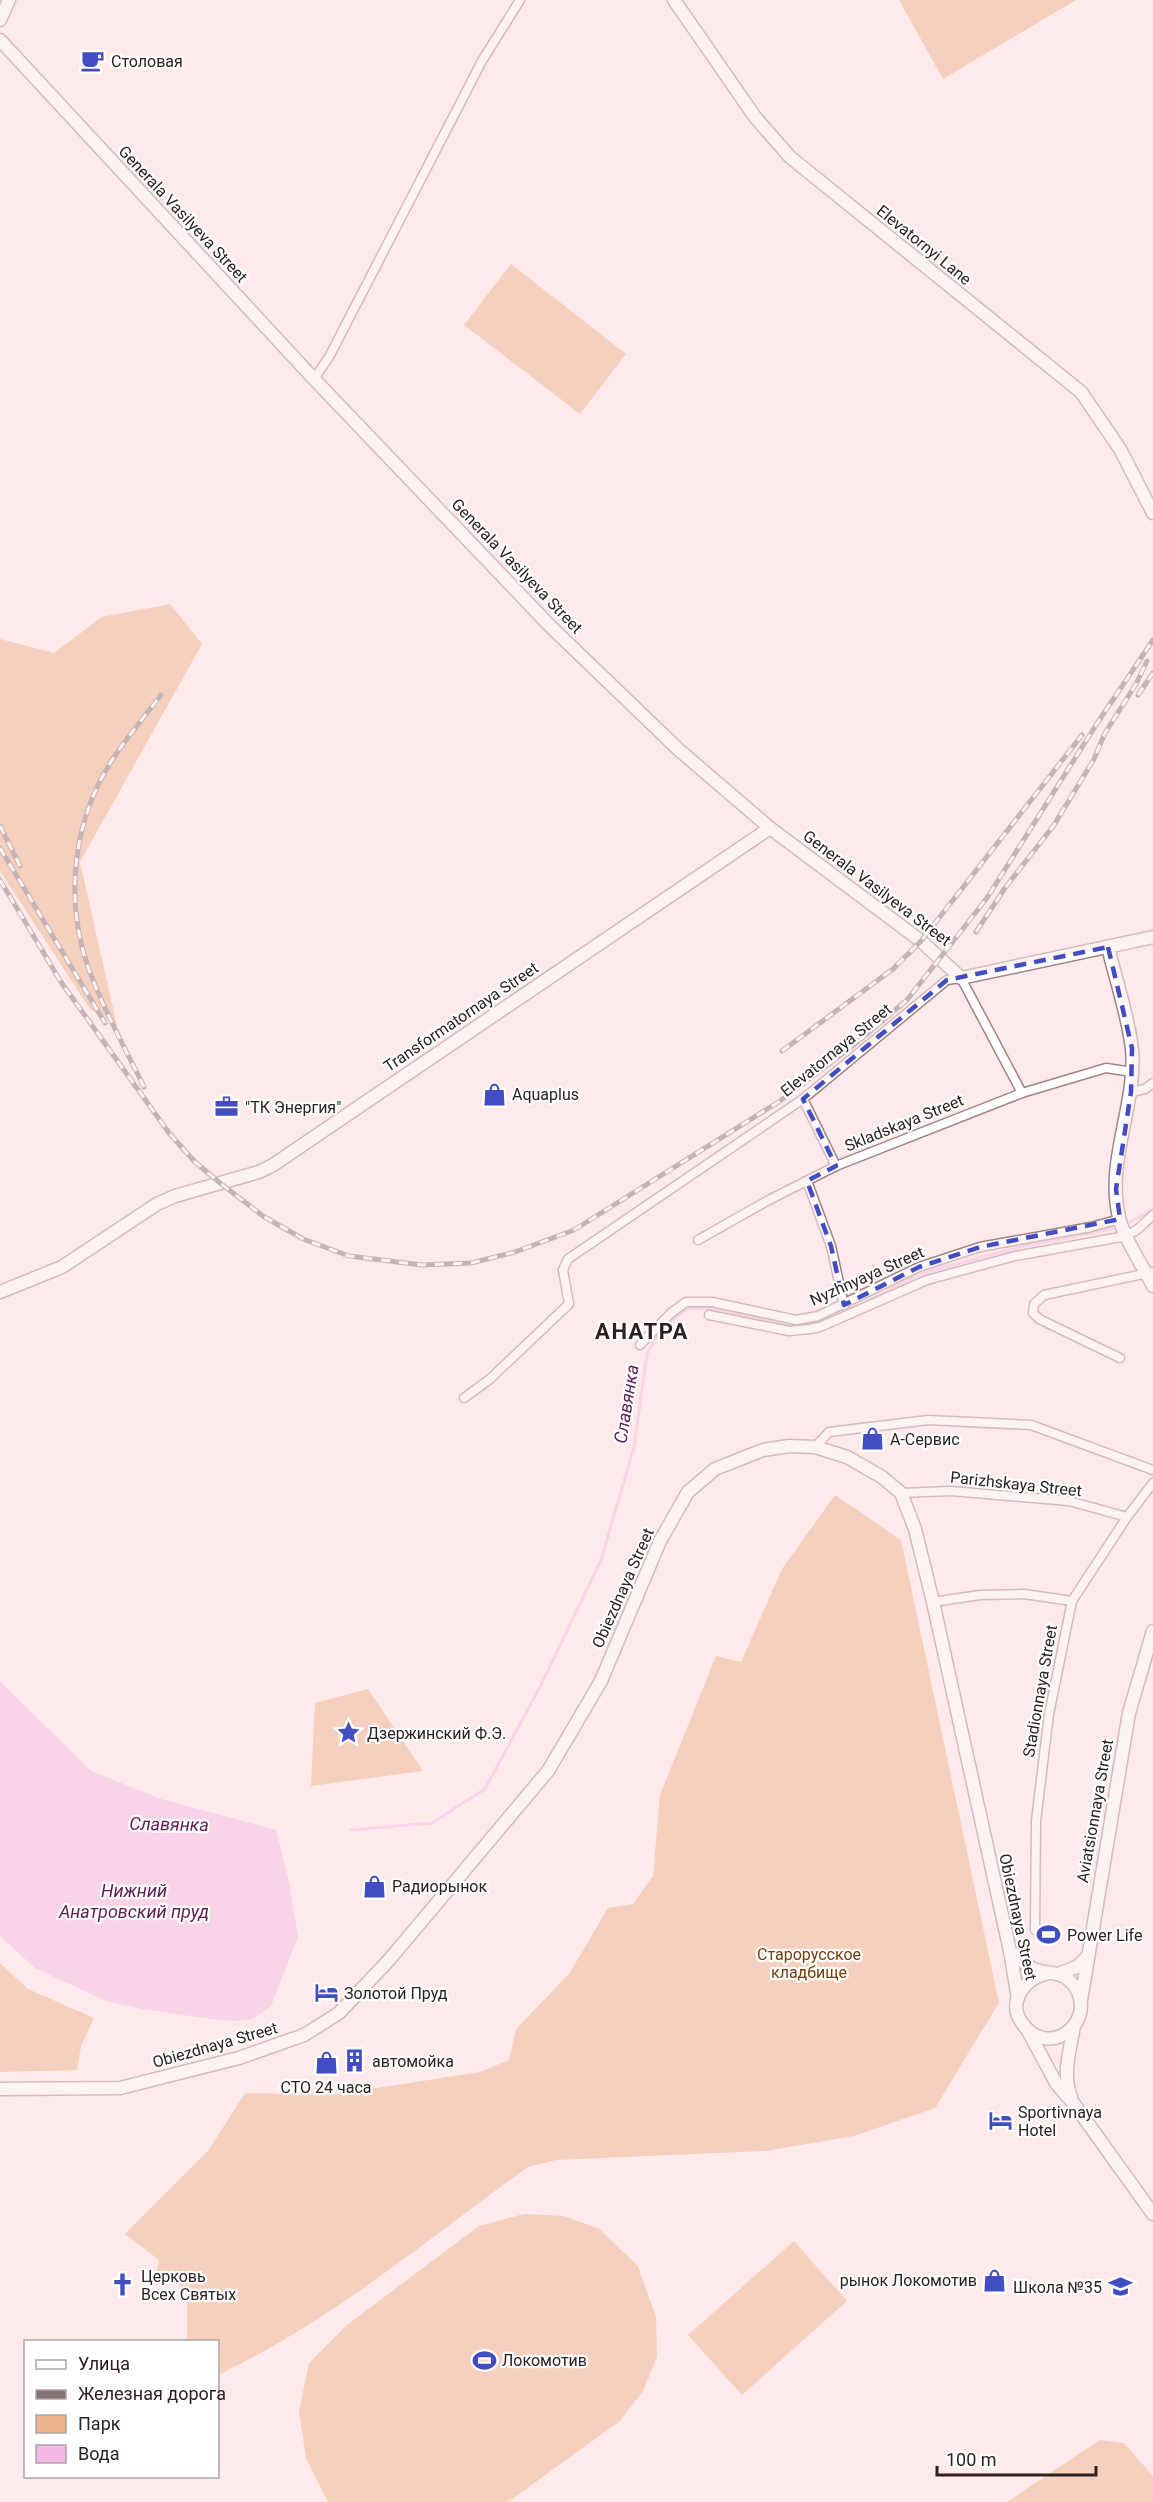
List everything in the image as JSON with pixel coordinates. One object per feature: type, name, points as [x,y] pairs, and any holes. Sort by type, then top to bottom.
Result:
[{"type":"main road","points":[[0,20],[9,0]]},
{"type":"main road","name":"Elevatornyi Lane","points":[[674,0],[755,117],[790,157],[1081,392],[1120,449],[1153,513]]},
{"type":"main road","name":"Generala Vasilyeva Street","points":[[0,40],[314,379],[550,626],[679,750],[770,828],[921,941],[961,978]]},
{"type":"main road","name":"Transformatornaya Street","points":[[0,1292],[63,1267],[158,1204],[175,1196],[259,1172],[273,1165],[770,828]]},
{"type":"main road","name":"Elevatornaya Street","points":[[961,978],[1153,937]]},
{"type":"main road","points":[[1108,947],[1132,1048],[1131,1092],[1123,1131],[1116,1189],[1120,1219],[1126,1236],[1151,1277]]},
{"type":"main road","name":"Obiezdnaya Street","points":[[0,2089],[120,2088],[239,2058],[304,2035],[339,2013],[396,1952],[548,1770],[601,1681],[660,1541],[688,1492],[715,1469],[763,1450],[789,1446],[815,1447],[834,1452],[864,1466],[901,1493],[915,1529],[933,1602],[1010,1951],[1018,1998]]},
{"type":"main road","name":"Aviatsionnaya Street","points":[[1081,2000],[1129,1713],[1153,1631]]},
{"type":"main road","points":[[1010,1951],[1030,1968],[1053,1973],[1072,1982],[1081,2000],[1081,2010],[1074,2026],[1067,2065],[1067,2086],[1074,2104]]},
{"type":"main road","points":[[1074,2026],[1066,2034],[1049,2039],[1032,2034],[1019,2017],[1018,1998],[1024,1984],[1037,1975],[1077,1967],[1088,1957]]},
{"type":"main road","points":[[1027,2028],[1056,2083],[1074,2104],[1153,2214]]},
{"type":"street","points":[[314,379],[329,357],[482,61],[520,0]]},
{"type":"street","name":"Generala Vasilyeva Street","points":[[961,978],[1022,1093]]},
{"type":"street","name":"Elevatornaya Street","points":[[464,1398],[490,1379],[569,1304],[562,1270],[568,1259],[803,1099],[947,980],[961,978]]},
{"type":"street","name":"Skladskaya Street","points":[[698,1240],[836,1166],[1022,1093],[1106,1068],[1132,1072]]},
{"type":"street","points":[[1131,1092],[1145,1089],[1153,1083]]},
{"type":"street","points":[[803,1099],[836,1166]]},
{"type":"street","points":[[807,1181],[838,1268],[844,1305]]},
{"type":"street","points":[[1126,1236],[1138,1229],[1153,1215]]},
{"type":"street","name":"Nyzhnyaya Street","points":[[639,1345],[670,1313],[686,1302],[712,1302],[796,1320],[818,1316],[919,1267],[980,1247],[1080,1229],[1120,1219]]},
{"type":"street","name":"Nyzhnyaya Street","points":[[709,1315],[789,1331],[810,1329],[831,1323],[927,1280],[1014,1256],[1126,1236]]},
{"type":"street","points":[[1120,1358],[1039,1319],[1033,1313],[1034,1304],[1044,1295],[1151,1277]]},
{"type":"street","points":[[815,1447],[829,1432],[928,1420],[1031,1425],[1153,1470]]},
{"type":"street","name":"Stadionnaya Street","points":[[1035,1930],[1036,1821],[1049,1714],[1072,1601],[1127,1517],[1153,1483]]},
{"type":"street","name":"Parizhskaya Street","points":[[901,1493],[951,1491],[1069,1501],[1127,1517]]},
{"type":"street","points":[[933,1602],[980,1594],[1024,1594],[1072,1601]]},
{"type":"highlighted area","points":[[1108,947],[1132,1048],[1131,1092],[1116,1189],[1120,1219],[980,1247],[919,1267],[844,1305],[831,1246],[807,1181],[836,1166],[803,1099],[947,980]]},
{"type":"green space","points":[[899,0],[1076,0],[943,79]]},
{"type":"green space","points":[[511,264],[626,354],[580,414],[464,325]]},
{"type":"green space","points":[[170,604],[202,644],[80,862],[117,1026],[90,1009],[0,871],[0,639],[54,653],[102,617]]},
{"type":"green space","name":"Старорусское кладбище","points":[[835,1495],[901,1540],[999,2003],[935,2108],[854,2136],[765,2151],[556,2160],[528,2167],[339,2305],[260,2354],[219,2374],[219,2340],[187,2340],[187,2294],[171,2275],[154,2282],[159,2260],[125,2234],[208,2151],[245,2093],[332,2095],[480,2072],[509,2060],[516,2029],[569,1974],[608,1908],[633,1904],[653,1876],[660,1795],[716,1656],[741,1662],[782,1569]]},
{"type":"green space","points":[[368,1689],[423,1771],[311,1786],[315,1703]]},
{"type":"green space","points":[[0,1963],[28,1989],[94,2018],[81,2046],[77,2070],[0,2072]]},
{"type":"green space","name":"Локомотив","points":[[524,2214],[563,2216],[598,2228],[638,2266],[656,2317],[657,2357],[643,2391],[620,2421],[508,2502],[328,2502],[306,2458],[299,2412],[309,2363],[347,2325],[479,2226]]},
{"type":"green space","points":[[794,2241],[847,2301],[742,2395],[688,2335]]},
{"type":"green space","points":[[1100,2440],[1124,2443],[1153,2476],[1153,2502],[1007,2502]]},
{"type":"water","name":"Нижний Анатровский пруд","points":[[0,1681],[91,1771],[161,1799],[276,1830],[290,1886],[298,1937],[271,2006],[253,2019],[239,2021],[142,2009],[106,2001],[35,1968],[0,1936]]},
{"type":"waterway","name":"Славянка","points":[[1130,1222],[1153,1209]]},
{"type":"waterway","name":"Славянка","points":[[350,1830],[432,1823],[485,1789],[541,1685],[601,1560],[634,1447],[647,1353],[662,1328],[688,1308],[717,1309],[786,1325],[819,1322],[923,1273],[1020,1247],[1116,1228]]},
{"type":"railway","points":[[0,880],[61,982],[169,1133],[195,1162],[220,1183],[263,1216],[303,1239],[349,1256],[422,1265],[471,1263],[515,1252],[574,1230],[780,1101],[850,1048],[907,1000],[987,898],[1096,725],[1153,640]]},
{"type":"railway","points":[[976,932],[1005,888],[1054,825],[1094,759],[1105,733],[1136,684],[1147,661]]},
{"type":"railway","points":[[1138,695],[1153,673]]},
{"type":"railway","points":[[144,1087],[107,1013],[88,967],[76,914],[75,887],[81,832],[100,781],[119,749],[161,695]]},
{"type":"railway","points":[[782,1051],[893,969],[921,941],[1082,735]]},
{"type":"railway","points":[[0,826],[20,866]]},
{"type":"railway","points":[[0,848],[105,1023]]},
{"type":"place","name":"Столовая","points":[[93,61]]},
{"type":"place","name":"Aquaplus","points":[[494,1094]]},
{"type":"place","name":"\"ТК Энергия\"","points":[[227,1107]]},
{"type":"place","name":"А-Сервис","points":[[872,1439]]},
{"type":"place","name":"Дзержинский Ф.Э.","points":[[349,1733]]},
{"type":"place","name":"Радиорынок","points":[[374,1886]]},
{"type":"place","name":"Power Life","points":[[1049,1935]]},
{"type":"place","name":"Золотой Пруд","points":[[326,1993]]},
{"type":"place","name":"автомойка","points":[[354,2061]]},
{"type":"place","name":"СТО 24 часа","points":[[326,2062]]},
{"type":"place","name":"Sportivnaya Hotel","points":[[1000,2121]]},
{"type":"place","name":"рынок Локомотив","points":[[995,2280]]},
{"type":"place","name":"Церковь Всех Святых","points":[[123,2285]]},
{"type":"place","name":"Школа №35","points":[[1120,2287]]},
{"type":"place","name":"Локомотив","points":[[484,2360]]},
{"type":"district","name":"АНАТРА","points":[[642,1331]]}]
